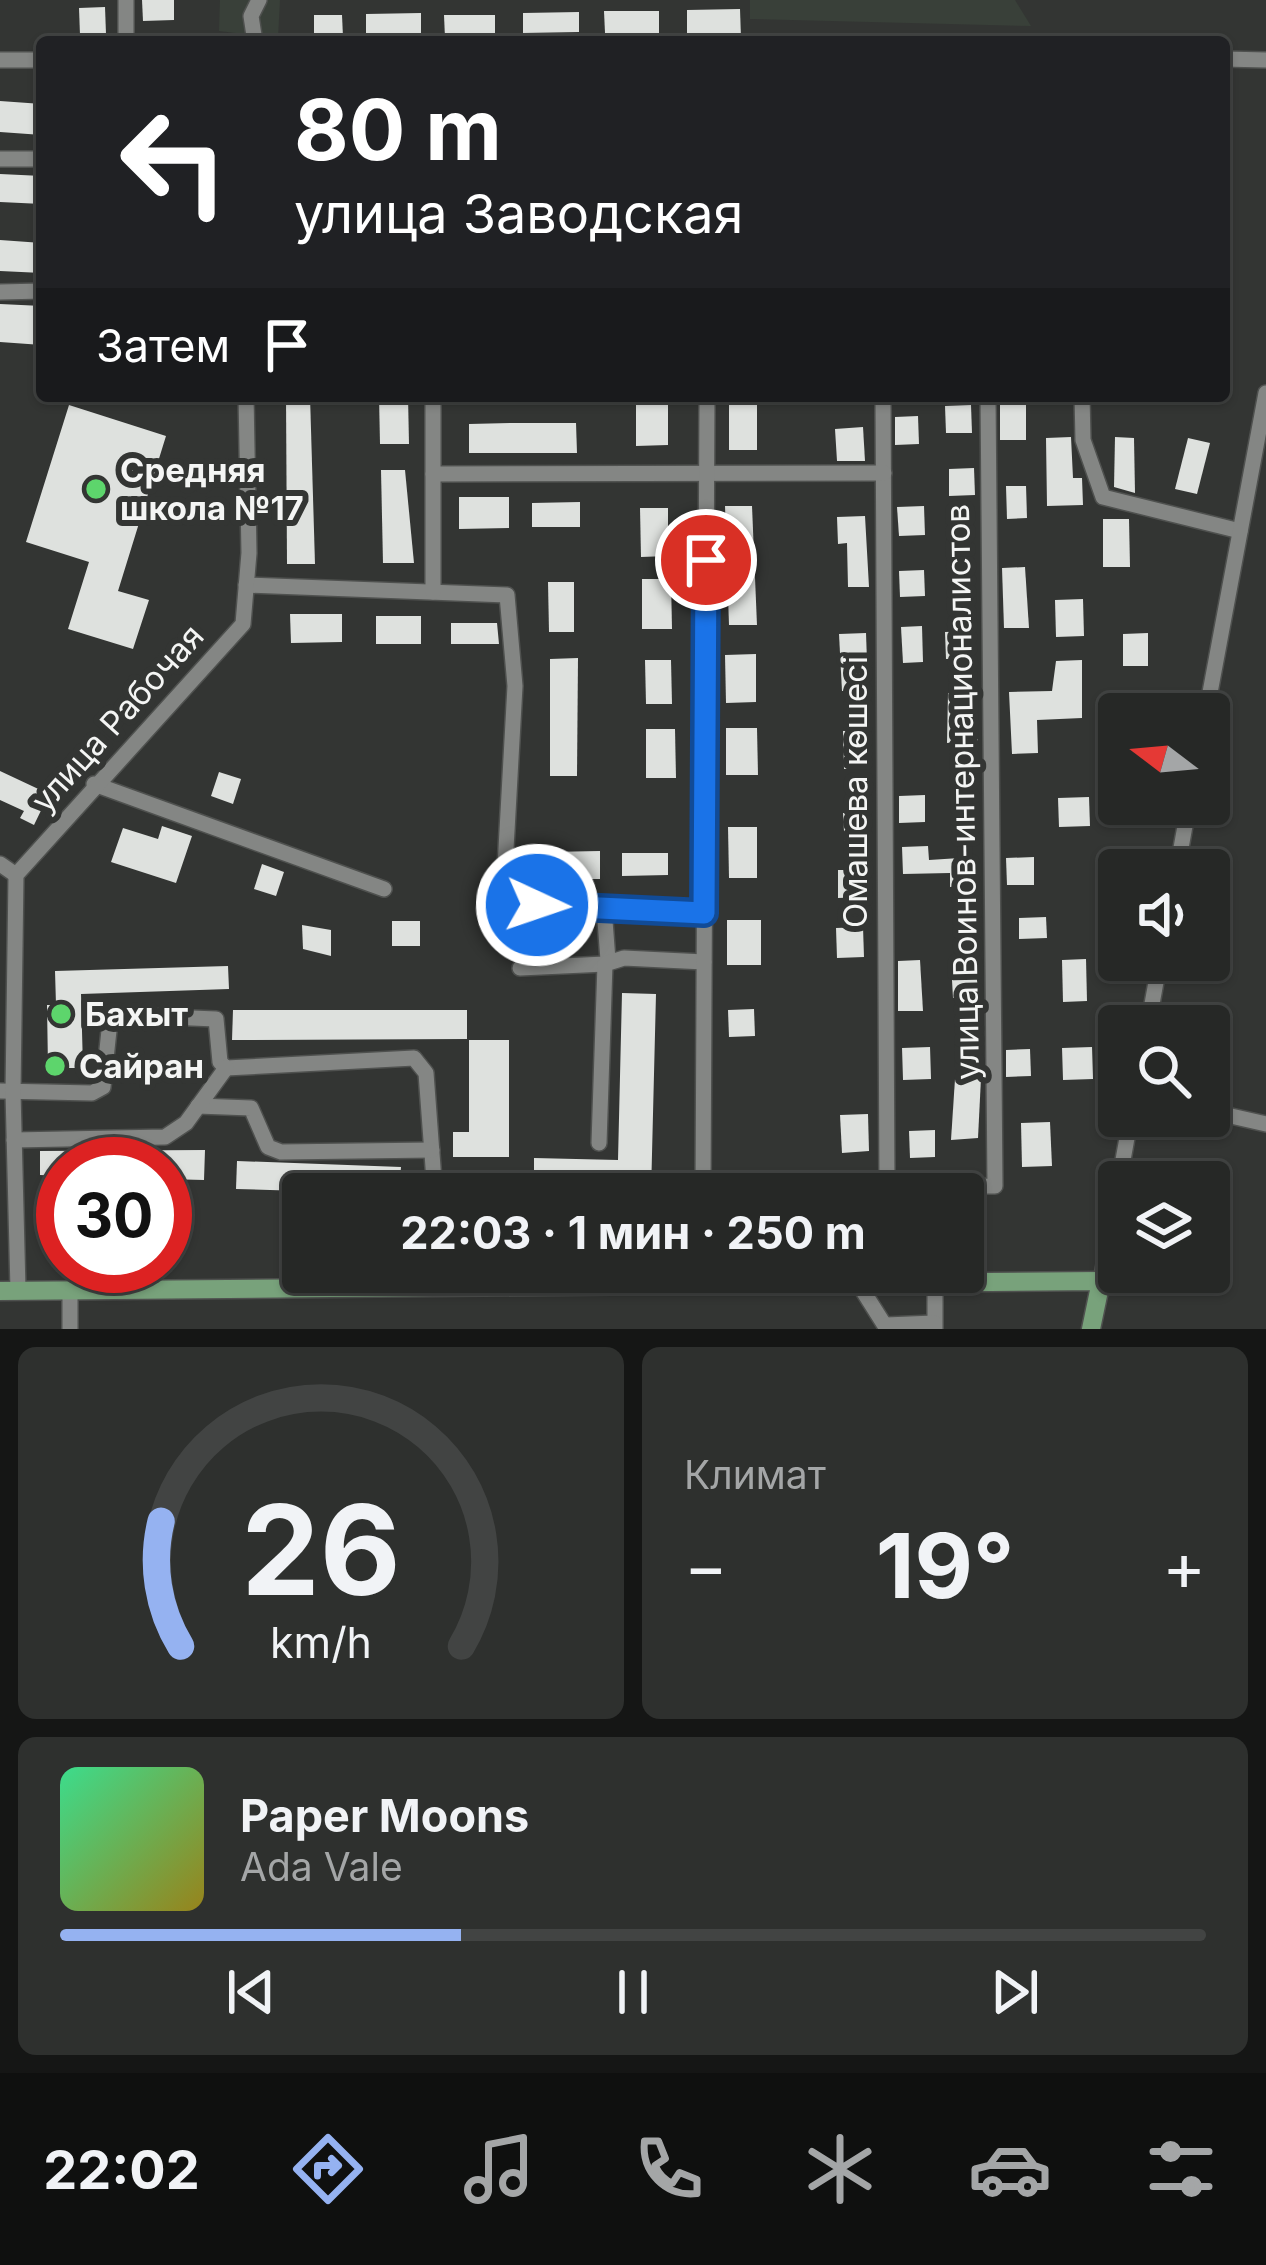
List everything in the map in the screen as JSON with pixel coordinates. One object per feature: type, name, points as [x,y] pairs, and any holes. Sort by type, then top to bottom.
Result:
[{"type":"main road","points":[[984,1282],[1098,1281]]},
{"type":"main road","points":[[192,1286],[282,1284]]},
{"type":"main road","points":[[1091,1329],[1098,1293]]},
{"type":"street","points":[[126,0],[126,36]]},
{"type":"street","points":[[254,6],[255,36]]},
{"type":"street","points":[[1230,59],[1266,60]]},
{"type":"street","points":[[0,60],[36,60]]},
{"type":"street","points":[[0,159],[36,159]]},
{"type":"street","points":[[0,292],[36,292]]},
{"type":"street","points":[[1210,693],[1266,393]]},
{"type":"street","name":"улица Рабочая","points":[[16,875],[243,624],[246,402]]},
{"type":"street","points":[[433,592],[434,402]]},
{"type":"street","points":[[703,1173],[707,402]]},
{"type":"street","name":"Омашева көшесі","points":[[884,402],[887,1173]]},
{"type":"street","name":"улица Воинов-интернационалистов","points":[[984,1186],[995,1186],[988,402]]},
{"type":"street","points":[[1082,402],[1083,440],[1103,497],[1240,531]]},
{"type":"street","points":[[433,474],[884,473]]},
{"type":"street","points":[[246,585],[507,595],[515,686],[503,903],[704,913]]},
{"type":"street","points":[[94,784],[384,890]]},
{"type":"street","points":[[0,864],[16,875],[6,1091],[9,1290]]},
{"type":"street","points":[[599,1143],[604,908]]},
{"type":"street","points":[[520,968],[704,962]]},
{"type":"street","points":[[6,1091],[92,1093],[104,1087],[110,1022],[120,1015],[216,1019],[220,1062],[226,1068],[414,1058],[426,1073],[434,1173]]},
{"type":"street","points":[[10,1148],[165,1137],[186,1124],[226,1068]]},
{"type":"street","points":[[199,1106],[251,1108],[268,1147],[280,1152],[432,1150]]},
{"type":"street","points":[[1230,1116],[1266,1124]]},
{"type":"street","points":[[70,1293],[70,1329]]},
{"type":"street","points":[[864,1293],[886,1327],[935,1326],[935,1293]]},
{"type":"shaded area","points":[[220,0],[280,0],[278,36],[219,31]]},
{"type":"shaded area","points":[[750,0],[1015,0],[1031,26],[750,19]]},
{"type":"building","points":[[142,0],[174,0],[174,20],[143,21]]},
{"type":"building","points":[[105,7],[106,34],[80,35],[79,8]]},
{"type":"building","points":[[740,9],[741,36],[687,36],[687,10]]},
{"type":"building","points":[[604,11],[659,11],[659,33],[605,33]]},
{"type":"building","points":[[579,12],[579,32],[523,33],[523,13]]},
{"type":"building","points":[[421,13],[421,35],[366,35],[366,14]]},
{"type":"building","points":[[314,15],[342,15],[343,36],[314,36]]},
{"type":"building","points":[[444,15],[495,15],[495,36],[445,36]]},
{"type":"building","points":[[0,101],[36,104],[36,135],[0,132]]},
{"type":"building","points":[[0,174],[36,176],[36,204],[0,202]]},
{"type":"building","points":[[0,240],[36,243],[36,273],[0,271]]},
{"type":"building","points":[[0,304],[36,306],[36,345],[0,342]]},
{"type":"building","points":[[286,402],[310,402],[315,564],[287,564]]},
{"type":"building","points":[[379,402],[408,402],[409,444],[380,444]]},
{"type":"building","points":[[636,402],[668,402],[668,445],[636,446]]},
{"type":"building","points":[[729,402],[757,402],[757,450],[729,450]]},
{"type":"building","points":[[1000,402],[1026,402],[1026,440],[1000,440]]},
{"type":"building","name":"Средняя школа №17","points":[[69,405],[166,436],[118,591],[149,600],[133,649],[68,629],[89,562],[26,542]]},
{"type":"building","points":[[971,405],[972,433],[946,433],[945,406]]},
{"type":"building","points":[[918,416],[919,444],[895,445],[895,417]]},
{"type":"building","points":[[576,423],[577,453],[469,453],[469,424]]},
{"type":"building","points":[[863,427],[865,461],[837,461],[835,429]]},
{"type":"building","points":[[1071,437],[1073,478],[1082,478],[1083,505],[1047,506],[1046,438]]},
{"type":"building","points":[[1115,437],[1134,438],[1135,493],[1114,487]]},
{"type":"building","points":[[1188,438],[1210,443],[1197,494],[1175,489]]},
{"type":"building","points":[[974,468],[975,495],[949,496],[949,469]]},
{"type":"building","points":[[381,470],[405,470],[414,563],[383,563]]},
{"type":"building","points":[[1006,486],[1026,486],[1027,518],[1007,519]]},
{"type":"building","points":[[459,497],[509,497],[509,528],[459,529]]},
{"type":"building","points":[[580,502],[580,527],[532,527],[532,503]]},
{"type":"building","points":[[725,506],[752,506],[757,625],[729,625]]},
{"type":"building","points":[[924,506],[925,535],[899,536],[897,507]]},
{"type":"building","points":[[640,508],[668,508],[668,556],[641,557]]},
{"type":"building","points":[[865,516],[869,587],[848,587],[847,543],[838,544],[837,517]]},
{"type":"building","points":[[1103,519],[1129,519],[1130,567],[1103,567]]},
{"type":"building","points":[[1025,567],[1029,628],[1004,628],[1002,568]]},
{"type":"building","points":[[924,570],[925,596],[900,597],[899,571]]},
{"type":"building","points":[[642,579],[671,579],[672,629],[642,629]]},
{"type":"building","points":[[548,582],[574,582],[574,632],[549,632]]},
{"type":"building","points":[[1083,599],[1084,636],[1056,637],[1055,600]]},
{"type":"building","points":[[290,614],[342,614],[342,642],[291,643]]},
{"type":"building","points":[[376,616],[421,616],[421,644],[376,644]]},
{"type":"building","points":[[451,623],[497,623],[499,644],[451,644]]},
{"type":"building","points":[[922,626],[923,662],[903,663],[901,627]]},
{"type":"building","points":[[972,631],[973,658],[946,659],[945,632]]},
{"type":"building","points":[[866,633],[868,690],[842,691],[839,634]]},
{"type":"building","points":[[1148,633],[1148,666],[1123,666],[1123,634]]},
{"type":"building","points":[[756,654],[756,702],[726,703],[725,655]]},
{"type":"building","points":[[578,658],[577,776],[550,776],[550,659]]},
{"type":"building","points":[[645,660],[671,660],[672,704],[646,704]]},
{"type":"building","points":[[1082,660],[1082,718],[1037,720],[1038,753],[1012,754],[1009,692],[1052,691],[1056,661]]},
{"type":"building","points":[[975,691],[978,749],[956,750],[956,742],[947,743],[948,693]]},
{"type":"building","points":[[726,728],[757,728],[758,775],[726,775]]},
{"type":"building","points":[[646,729],[675,729],[676,778],[646,778]]},
{"type":"building","points":[[865,730],[867,768],[844,769],[843,731]]},
{"type":"building","points":[[0,771],[49,794],[34,825],[20,818],[24,811],[0,800]]},
{"type":"building","points":[[219,772],[241,779],[233,804],[211,796]]},
{"type":"building","points":[[925,795],[925,822],[899,823],[899,796]]},
{"type":"building","points":[[1089,797],[1090,826],[1059,827],[1058,798]]},
{"type":"building","points":[[864,812],[866,848],[845,849],[843,813]]},
{"type":"building","points":[[162,826],[192,836],[176,883],[111,862],[123,828],[158,839]]},
{"type":"building","points":[[728,827],[757,827],[757,878],[729,878]]},
{"type":"building","points":[[928,846],[929,860],[975,857],[979,936],[963,936],[961,886],[950,887],[950,873],[903,874],[902,847]]},
{"type":"building","points":[[600,851],[600,879],[548,879],[548,852]]},
{"type":"building","points":[[622,853],[668,853],[668,875],[622,876]]},
{"type":"building","points":[[1034,857],[1034,885],[1007,885],[1006,858]]},
{"type":"building","points":[[262,864],[284,872],[276,896],[254,889]]},
{"type":"building","points":[[838,870],[864,870],[864,897],[838,898]]},
{"type":"building","points":[[499,914],[574,919],[573,940],[498,938]]},
{"type":"building","points":[[1046,917],[1047,938],[1019,939],[1019,918]]},
{"type":"building","points":[[727,920],[761,920],[761,965],[727,965]]},
{"type":"building","points":[[392,921],[420,921],[420,946],[392,946]]},
{"type":"building","points":[[302,925],[331,930],[331,956],[303,949]]},
{"type":"building","points":[[863,927],[864,957],[837,958],[836,928]]},
{"type":"building","points":[[1086,959],[1087,1001],[1063,1002],[1062,960]]},
{"type":"building","points":[[920,960],[923,1011],[898,1011],[898,961]]},
{"type":"building","points":[[975,961],[982,1028],[964,1029],[963,997],[953,998],[951,962]]},
{"type":"building","points":[[228,966],[229,989],[81,994],[83,1068],[48,1068],[47,1005],[56,1005],[55,971]]},
{"type":"building","points":[[622,993],[656,994],[652,1173],[534,1173],[534,1158],[618,1160]]},
{"type":"building","points":[[754,1009],[755,1036],[729,1037],[728,1010]]},
{"type":"building","points":[[233,1010],[467,1010],[467,1039],[232,1040]]},
{"type":"building","points":[[469,1040],[509,1040],[509,1157],[453,1157],[453,1132],[469,1132]]},
{"type":"building","points":[[930,1047],[931,1079],[903,1080],[902,1048]]},
{"type":"building","points":[[1092,1047],[1093,1079],[1063,1080],[1062,1048]]},
{"type":"building","points":[[1030,1049],[1031,1076],[1006,1077],[1006,1050]]},
{"type":"building","points":[[981,1078],[978,1138],[951,1140],[955,1079]]},
{"type":"building","points":[[868,1114],[869,1151],[842,1153],[840,1115]]},
{"type":"building","points":[[1050,1122],[1052,1166],[1022,1167],[1021,1123]]},
{"type":"building","points":[[935,1130],[935,1157],[910,1158],[909,1131]]},
{"type":"building","points":[[192,1150],[205,1150],[204,1180],[192,1180]]},
{"type":"building","points":[[237,1161],[401,1167],[401,1173],[282,1173],[282,1190],[236,1189]]},
{"type":"place","name":"Средняя школа №17","points":[[96,489]]},
{"type":"place","name":"Бахыт","points":[[61,1014]]},
{"type":"place","name":"Сайран","points":[[55,1066]]},
{"type":"route","points":[[537,905],[704,913],[706,560]]}]
